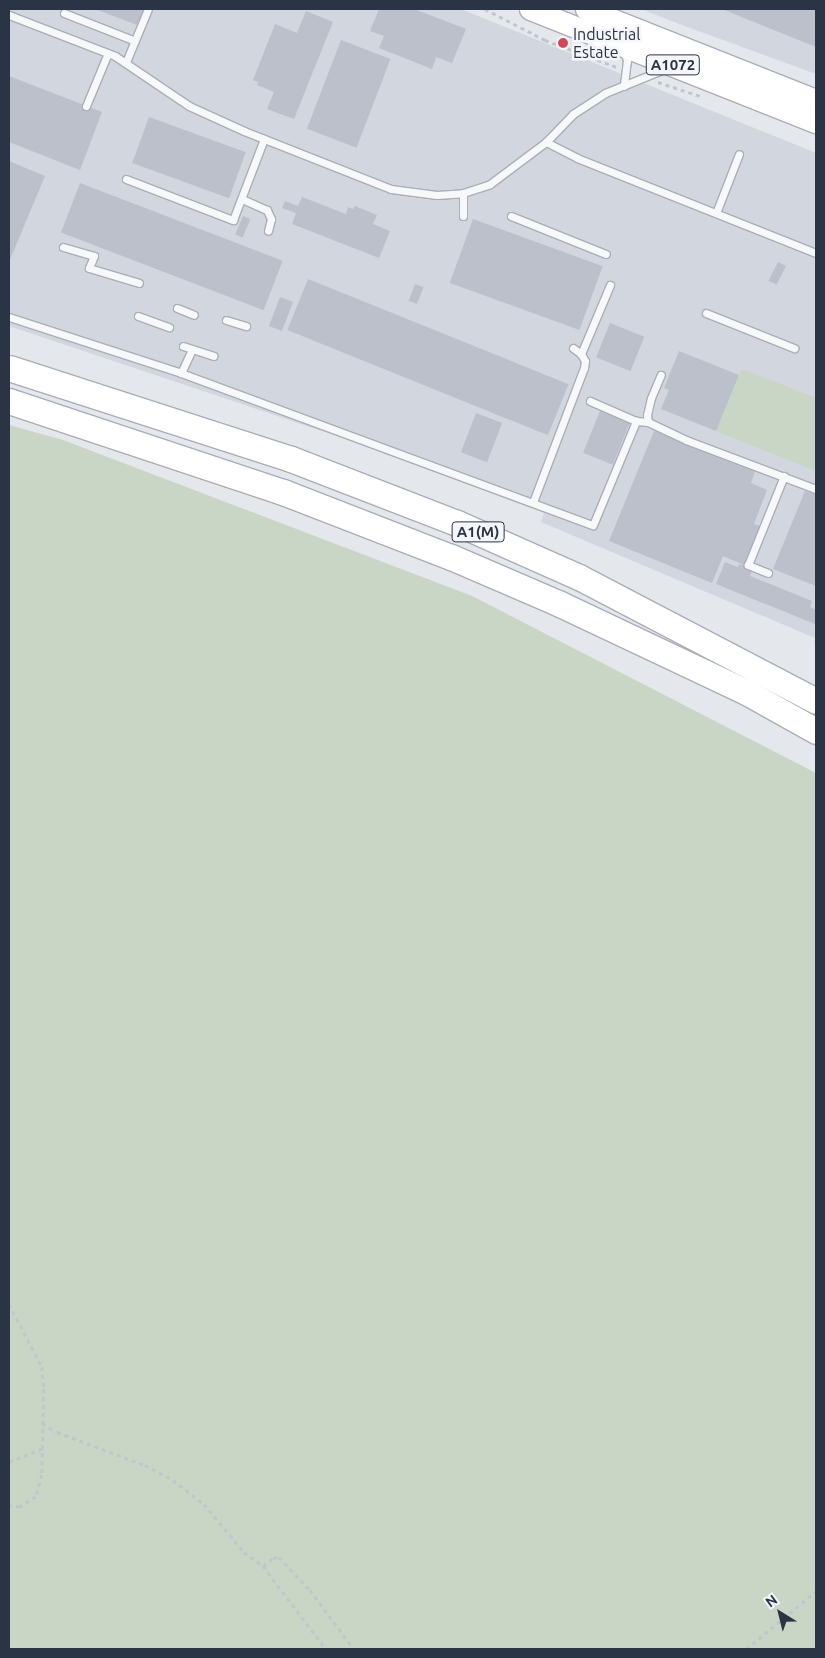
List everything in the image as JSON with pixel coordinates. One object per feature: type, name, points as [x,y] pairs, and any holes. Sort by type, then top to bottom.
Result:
[{"type":"highway","name":"A1(M)","points":[[9,368],[291,459],[457,523],[587,581],[816,701]]},
{"type":"highway","name":"A1(M)","points":[[9,401],[283,492],[451,557],[560,604],[739,688],[816,731]]},
{"type":"main road","name":"A1072","points":[[530,9],[816,122]]},
{"type":"main road","name":"A1072","points":[[586,9],[816,100]]},
{"type":"lane","points":[[126,62],[148,9]]},
{"type":"lane","points":[[64,13],[135,42]]},
{"type":"lane","points":[[9,15],[108,53],[126,62],[150,81],[190,106],[264,139],[391,189],[437,195],[463,193],[490,184],[546,142],[573,114],[605,93],[674,66]]},
{"type":"lane","points":[[621,45],[627,60],[624,86]]},
{"type":"lane","points":[[86,106],[108,53]]},
{"type":"lane","points":[[126,179],[233,220],[264,139]]},
{"type":"lane","points":[[546,142],[577,158],[816,252]]},
{"type":"lane","points":[[716,213],[740,154]]},
{"type":"lane","points":[[463,193],[463,216]]},
{"type":"lane","points":[[242,199],[267,210],[271,219],[268,231]]},
{"type":"lane","points":[[511,216],[606,254]]},
{"type":"lane","points":[[63,247],[94,256],[89,268],[139,283]]},
{"type":"lane","points":[[581,354],[610,285]]},
{"type":"lane","points":[[177,308],[194,315]]},
{"type":"lane","points":[[706,313],[794,348]]},
{"type":"lane","points":[[138,316],[169,326]]},
{"type":"lane","points":[[9,317],[182,373],[593,525],[636,421]]},
{"type":"lane","points":[[226,320],[246,326]]},
{"type":"lane","points":[[183,346],[213,356]]},
{"type":"lane","points":[[533,502],[584,368],[585,361],[581,354],[573,348]]},
{"type":"lane","points":[[182,373],[192,349]]},
{"type":"lane","points":[[648,422],[647,415],[650,404],[661,375]]},
{"type":"lane","points":[[590,400],[636,421],[648,422],[686,440],[816,489]]},
{"type":"lane","points":[[768,573],[748,565],[784,476]]},
{"type":"path","points":[[9,1304],[42,1367],[44,1388],[42,1423],[44,1448],[42,1475],[36,1497],[20,1507],[9,1506]]},
{"type":"path","points":[[42,1423],[57,1432],[145,1465],[173,1480],[204,1504],[244,1552],[263,1566],[326,1649]]},
{"type":"path","points":[[9,1462],[44,1448]]},
{"type":"path","points":[[263,1566],[274,1558],[279,1557],[310,1590],[354,1649]]},
{"type":"path","points":[[746,1649],[816,1591]]},
{"type":"shaded area","points":[[9,9],[461,9],[816,153],[816,645],[814,644],[815,638],[541,522],[544,513],[337,436],[9,326]]},
{"type":"shaded area","points":[[641,9],[816,9],[816,74],[674,22]]},
{"type":"green space","points":[[742,369],[816,398],[816,471],[716,431]]},
{"type":"green space","points":[[9,425],[63,440],[472,596],[816,773],[816,1649],[9,1649]]},
{"type":"building","points":[[95,9],[144,9],[137,25]]},
{"type":"building","points":[[379,9],[414,9],[466,29],[452,63],[436,57],[432,69],[379,48],[384,36],[370,31]]},
{"type":"building","points":[[722,9],[816,9],[816,47]]},
{"type":"building","points":[[306,11],[333,22],[294,119],[267,109],[274,92],[257,85],[258,82],[253,80],[275,24],[297,33]]},
{"type":"building","points":[[341,40],[390,59],[356,148],[307,129]]},
{"type":"building","points":[[9,76],[102,112],[80,170],[9,142]]},
{"type":"building","points":[[149,117],[246,152],[229,198],[132,163]]},
{"type":"building","points":[[9,161],[45,176],[9,262]]},
{"type":"building","points":[[80,183],[283,261],[264,310],[61,232]]},
{"type":"building","points":[[302,197],[346,214],[348,207],[353,209],[355,206],[377,215],[373,224],[390,231],[379,258],[292,224],[296,213],[282,208],[285,201],[298,206]]},
{"type":"building","points":[[243,216],[250,219],[243,238],[235,234]]},
{"type":"building","points":[[473,219],[603,266],[579,330],[450,283]]},
{"type":"building","points":[[778,262],[786,266],[776,285],[768,281]]},
{"type":"building","points":[[308,279],[569,384],[548,435],[287,330]]},
{"type":"building","points":[[415,284],[423,287],[417,304],[409,301]]},
{"type":"building","points":[[280,297],[293,302],[282,331],[269,326]]},
{"type":"building","points":[[610,323],[644,337],[630,371],[596,357]]},
{"type":"building","points":[[679,351],[739,375],[716,431],[661,409],[669,390],[664,388]]},
{"type":"building","points":[[600,411],[630,423],[613,465],[583,453]]},
{"type":"building","points":[[476,413],[502,423],[487,462],[461,452]]},
{"type":"building","points":[[654,431],[755,471],[751,483],[767,490],[754,524],[760,526],[744,565],[723,556],[712,583],[609,541]]},
{"type":"building","points":[[805,491],[816,495],[816,586],[773,569]]},
{"type":"building","points":[[725,562],[738,567],[739,564],[753,569],[750,576],[812,601],[810,607],[816,610],[815,624],[716,584]]},
{"type":"place","name":"Industrial Estate","points":[[563,43]]}]
